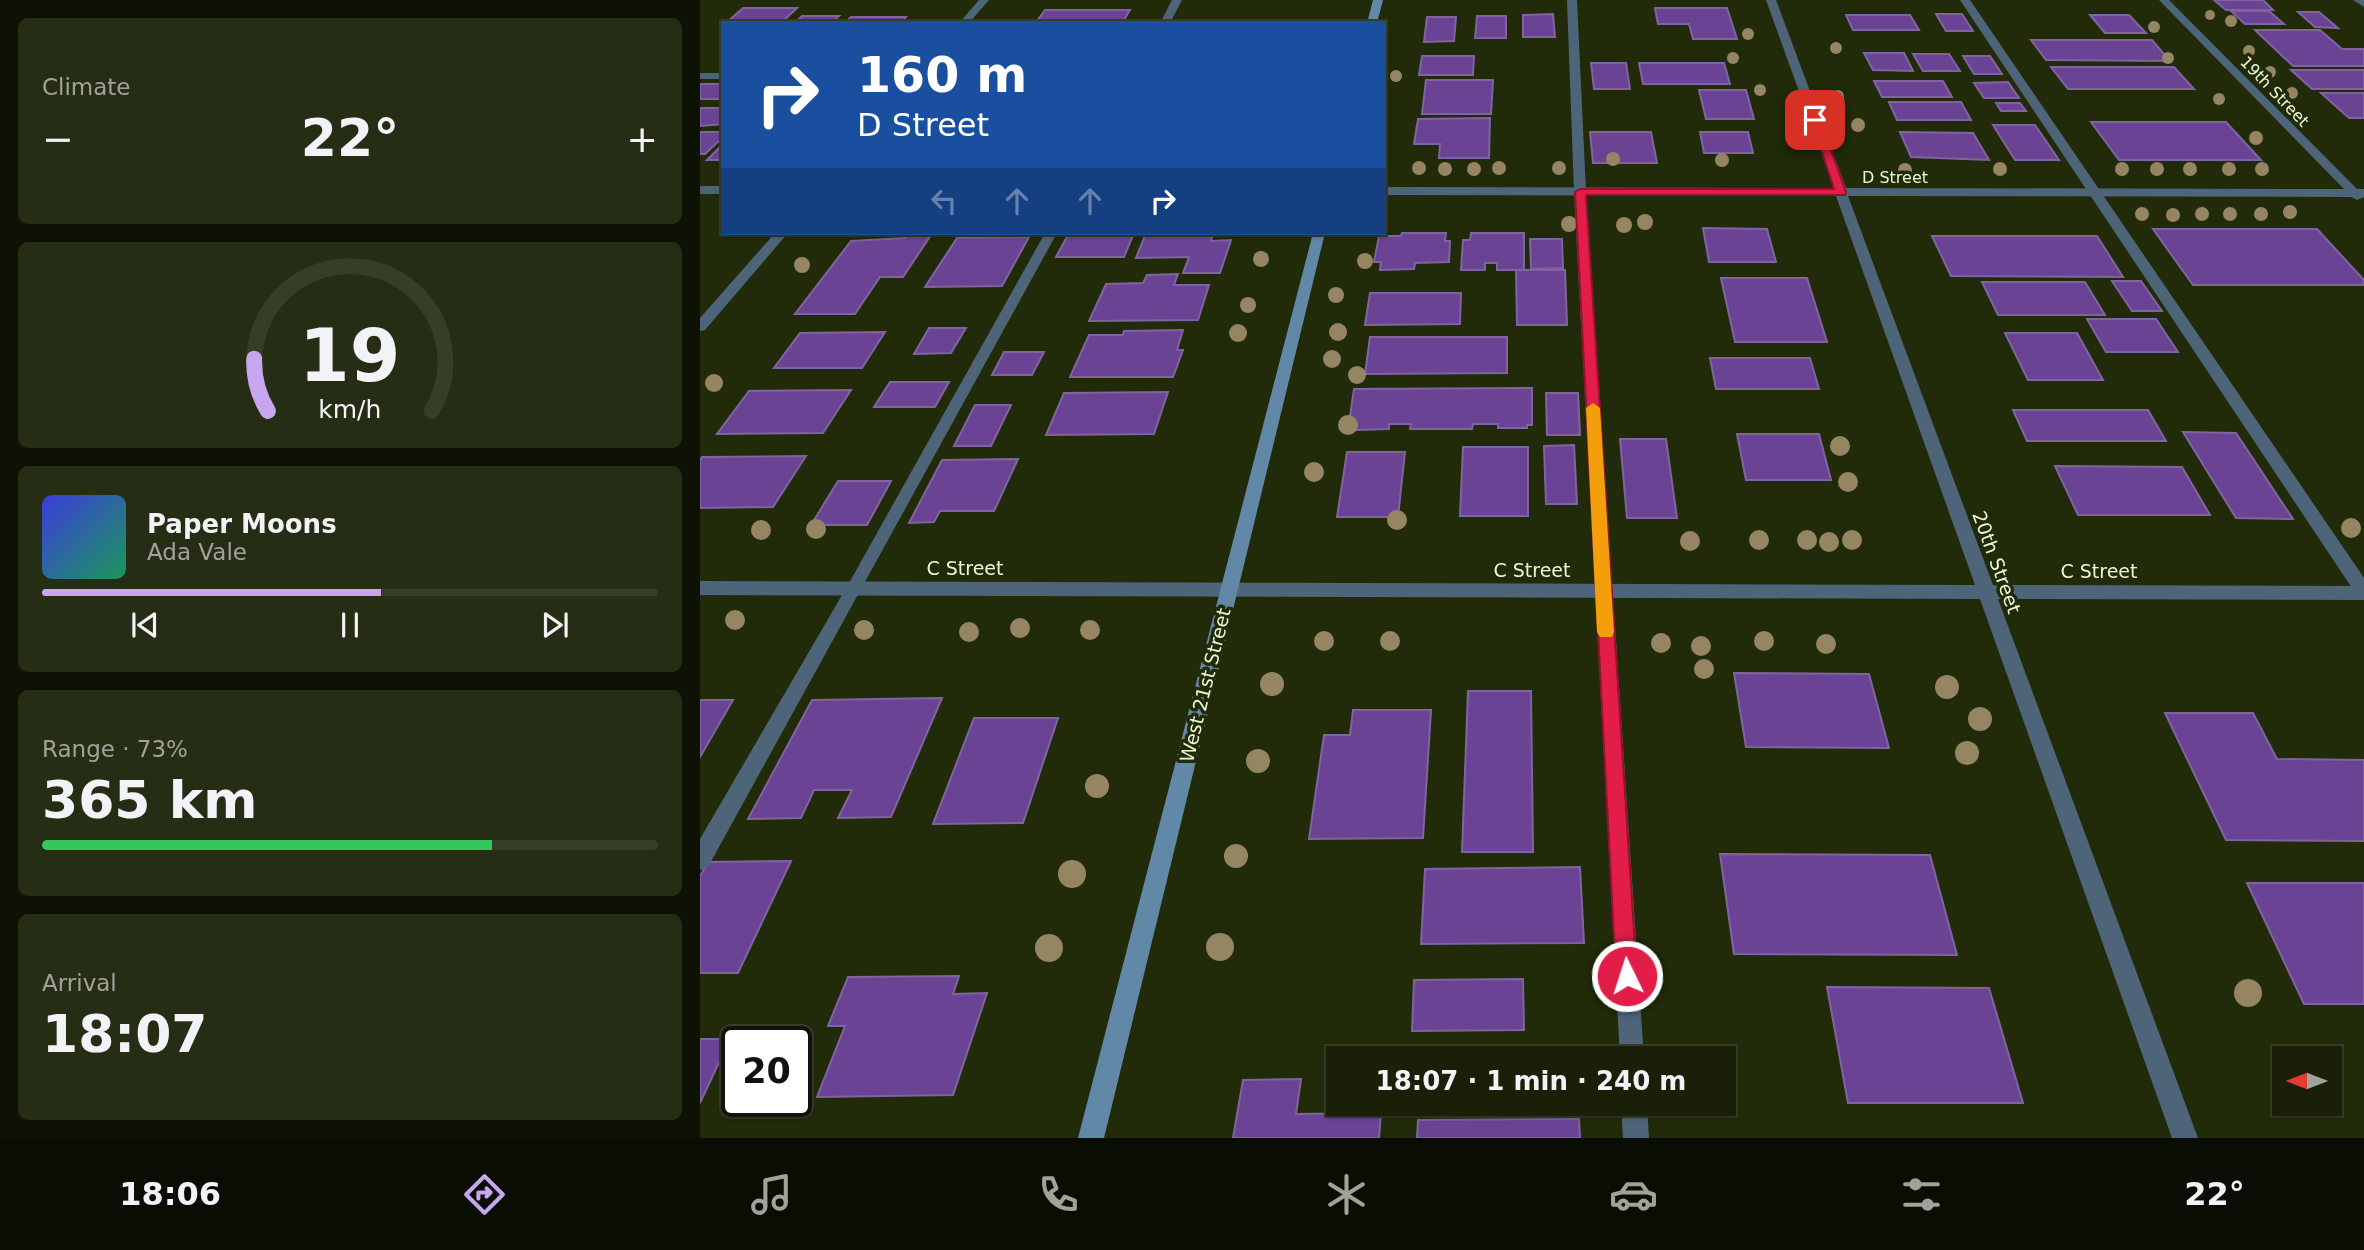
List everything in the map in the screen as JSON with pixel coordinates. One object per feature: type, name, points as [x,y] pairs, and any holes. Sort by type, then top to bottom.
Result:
[{"type":"street","points":[[966,21],[984,0]]},
{"type":"street","points":[[1166,21],[1177,0]]},
{"type":"street","points":[[1373,21],[1378,0]]},
{"type":"street","points":[[1572,0],[1580,192],[1631,1046]]},
{"type":"street","name":"20th Street","points":[[1771,0],[2185,1138]]},
{"type":"street","points":[[1965,0],[2364,593]]},
{"type":"street","name":"19th Street","points":[[2164,0],[2359,193],[2364,204]]},
{"type":"street","points":[[2358,0],[2364,5]]},
{"type":"street","points":[[700,76],[721,76]]},
{"type":"street","points":[[700,190],[721,190]]},
{"type":"street","name":"D Street","points":[[1386,191],[2359,193]]},
{"type":"street","points":[[700,327],[780,235]]},
{"type":"street","points":[[700,860],[855,588],[1050,235]]},
{"type":"street","name":"West 21st Street","points":[[1091,1138],[1318,235]]},
{"type":"street","name":"C Street","points":[[700,588],[2364,593]]},
{"type":"street","points":[[1635,1116],[1636,1138]]},
{"type":"building","points":[[2214,0],[2263,0],[2273,10],[2226,10]]},
{"type":"building","points":[[743,8],[797,8],[783,21],[728,21]]},
{"type":"building","points":[[1655,8],[1727,8],[1737,39],[1693,39],[1689,24],[1658,24]]},
{"type":"building","points":[[1045,10],[1130,10],[1123,21],[1037,21]]},
{"type":"building","points":[[2231,11],[2269,11],[2284,24],[2245,24]]},
{"type":"building","points":[[2298,12],[2319,12],[2338,28],[2315,27]]},
{"type":"building","points":[[1553,14],[1555,37],[1523,37],[1523,15]]},
{"type":"building","points":[[1936,14],[1962,14],[1973,31],[1946,31]]},
{"type":"building","points":[[1846,15],[1910,15],[1919,30],[1853,30]]},
{"type":"building","points":[[2090,15],[2129,15],[2146,33],[2105,33]]},
{"type":"building","points":[[802,16],[839,16],[833,21],[797,21]]},
{"type":"building","points":[[1477,16],[1506,16],[1506,38],[1475,38]]},
{"type":"building","points":[[851,17],[906,17],[903,21],[847,21]]},
{"type":"building","points":[[1427,17],[1456,17],[1454,41],[1424,42]]},
{"type":"building","points":[[2255,30],[2320,30],[2342,49],[2364,49],[2364,66],[2293,66]]},
{"type":"building","points":[[2031,40],[2152,40],[2170,61],[2046,60]]},
{"type":"building","points":[[1864,53],[1904,53],[1913,71],[1873,70]]},
{"type":"building","points":[[1913,54],[1949,54],[1960,71],[1923,71]]},
{"type":"building","points":[[1422,56],[1474,56],[1473,75],[1419,75]]},
{"type":"building","points":[[1963,56],[1990,56],[2002,74],[1974,74]]},
{"type":"building","points":[[1591,63],[1626,63],[1630,89],[1594,89]]},
{"type":"building","points":[[1639,63],[1724,63],[1730,84],[1643,84]]},
{"type":"building","points":[[2051,67],[2174,67],[2194,89],[2068,89]]},
{"type":"building","points":[[2291,70],[2364,70],[2364,89],[2312,89]]},
{"type":"building","points":[[1426,80],[1493,80],[1491,114],[1422,114]]},
{"type":"building","points":[[1874,81],[1943,81],[1952,97],[1882,97]]},
{"type":"building","points":[[2008,82],[2019,98],[1984,98],[1974,83]]},
{"type":"building","points":[[700,84],[721,84],[721,99],[700,99]]},
{"type":"building","points":[[1699,90],[1746,90],[1754,119],[1706,119]]},
{"type":"building","points":[[2321,93],[2364,93],[2364,118],[2349,118]]},
{"type":"building","points":[[1889,102],[1961,102],[1971,120],[1897,120]]},
{"type":"building","points":[[1996,103],[2020,103],[2026,111],[2001,111]]},
{"type":"building","points":[[700,108],[721,108],[721,124],[700,126]]},
{"type":"building","points":[[1490,118],[1489,158],[1439,158],[1440,144],[1414,144],[1418,119]]},
{"type":"building","points":[[2091,122],[2226,122],[2261,160],[2119,160]]},
{"type":"building","points":[[1993,125],[2035,125],[2059,160],[2015,160]]},
{"type":"building","points":[[700,132],[721,132],[721,139],[705,154],[700,154]]},
{"type":"building","points":[[1590,132],[1651,132],[1657,163],[1593,163]]},
{"type":"building","points":[[1700,132],[1748,132],[1753,153],[1704,153]]},
{"type":"building","points":[[1900,132],[1973,133],[1989,160],[1911,157]]},
{"type":"building","points":[[721,146],[721,160],[707,160]]},
{"type":"building","points":[[1703,228],[1767,229],[1776,262],[1709,262]]},
{"type":"building","points":[[2153,229],[2317,229],[2364,280],[2364,285],[2193,285]]},
{"type":"building","points":[[1402,233],[1446,233],[1445,241],[1450,241],[1449,262],[1415,263],[1414,269],[1380,270],[1381,262],[1374,262],[1379,236],[1401,236]]},
{"type":"building","points":[[1471,233],[1524,233],[1524,270],[1497,270],[1497,263],[1485,263],[1485,270],[1461,270],[1463,240],[1470,240]]},
{"type":"building","points":[[908,235],[931,235],[903,277],[880,277],[855,314],[795,314],[851,241],[905,238]]},
{"type":"building","points":[[1068,235],[1133,235],[1124,257],[1056,257]]},
{"type":"building","points":[[1145,235],[1212,235],[1211,241],[1231,240],[1220,273],[1183,273],[1189,257],[1136,258]]},
{"type":"building","points":[[1932,236],[2097,236],[2123,277],[1951,276]]},
{"type":"building","points":[[1029,237],[1002,286],[925,287],[957,238]]},
{"type":"building","points":[[1530,239],[1562,239],[1563,268],[1531,269]]},
{"type":"building","points":[[1516,270],[1565,270],[1567,325],[1517,325]]},
{"type":"building","points":[[1178,274],[1174,285],[1209,285],[1198,320],[1089,321],[1106,284],[1143,283],[1147,275]]},
{"type":"building","points":[[1721,278],[1807,278],[1827,342],[1735,342]]},
{"type":"building","points":[[2112,281],[2141,281],[2162,311],[2132,311]]},
{"type":"building","points":[[1982,282],[2085,282],[2105,315],[1998,315]]},
{"type":"building","points":[[1370,293],[1461,293],[1460,324],[1365,325]]},
{"type":"building","points":[[2087,319],[2156,319],[2178,352],[2106,352]]},
{"type":"building","points":[[929,328],[966,328],[951,353],[914,354]]},
{"type":"building","points":[[1183,330],[1177,350],[1183,350],[1173,377],[1070,377],[1089,335],[1123,335],[1124,331]]},
{"type":"building","points":[[885,332],[862,368],[774,368],[800,333]]},
{"type":"building","points":[[2005,333],[2077,333],[2103,380],[2028,380]]},
{"type":"building","points":[[1370,337],[1507,337],[1507,373],[1365,374]]},
{"type":"building","points":[[1004,352],[1044,352],[1032,375],[992,375]]},
{"type":"building","points":[[1710,358],[1810,358],[1819,389],[1716,389]]},
{"type":"building","points":[[890,382],[949,382],[935,407],[874,407]]},
{"type":"building","points":[[1532,388],[1532,425],[1527,425],[1527,428],[1498,428],[1498,424],[1473,424],[1472,429],[1410,429],[1411,424],[1389,424],[1389,429],[1356,430],[1357,423],[1349,423],[1354,389]]},
{"type":"building","points":[[851,390],[823,433],[717,434],[749,391]]},
{"type":"building","points":[[1168,392],[1154,434],[1046,435],[1064,393]]},
{"type":"building","points":[[1546,393],[1578,393],[1580,435],[1547,435]]},
{"type":"building","points":[[975,405],[1011,405],[991,446],[954,446]]},
{"type":"building","points":[[2013,410],[2148,410],[2166,441],[2027,441]]},
{"type":"building","points":[[2183,432],[2236,433],[2293,519],[2236,518]]},
{"type":"building","points":[[1737,434],[1819,434],[1831,480],[1746,480]]},
{"type":"building","points":[[1620,439],[1666,439],[1677,518],[1627,518]]},
{"type":"building","points":[[1574,445],[1577,504],[1546,504],[1544,446]]},
{"type":"building","points":[[1463,447],[1528,447],[1528,516],[1460,516]]},
{"type":"building","points":[[1347,452],[1405,452],[1398,517],[1337,517]]},
{"type":"building","points":[[806,456],[773,507],[700,508],[702,457]]},
{"type":"building","points":[[1018,459],[994,511],[940,511],[934,522],[909,523],[942,460]]},
{"type":"building","points":[[2055,466],[2182,467],[2210,515],[2078,515]]},
{"type":"building","points":[[838,481],[891,481],[867,525],[811,525]]},
{"type":"building","points":[[1734,673],[1869,674],[1889,748],[1746,747]]},
{"type":"building","points":[[1468,691],[1531,691],[1533,852],[1462,852]]},
{"type":"building","points":[[942,698],[891,817],[838,818],[852,790],[814,790],[801,818],[748,819],[812,700]]},
{"type":"building","points":[[700,700],[733,700],[700,757]]},
{"type":"building","points":[[1353,710],[1431,710],[1423,838],[1309,839],[1324,735],[1350,735]]},
{"type":"building","points":[[2165,713],[2253,713],[2277,759],[2364,760],[2364,841],[2226,840]]},
{"type":"building","points":[[974,718],[1058,718],[1023,823],[933,824]]},
{"type":"building","points":[[1720,854],[1930,855],[1957,955],[1734,954]]},
{"type":"building","points":[[791,861],[738,973],[700,973],[700,876],[708,862]]},
{"type":"building","points":[[1580,867],[1584,943],[1421,944],[1425,869]]},
{"type":"building","points":[[2247,883],[2364,883],[2364,1004],[2304,1004]]},
{"type":"building","points":[[959,976],[953,994],[987,993],[953,1095],[817,1097],[845,1026],[828,1026],[848,977]]},
{"type":"building","points":[[1523,979],[1524,1030],[1412,1031],[1414,980]]},
{"type":"building","points":[[1827,987],[1989,988],[2023,1103],[1848,1103]]},
{"type":"building","points":[[700,1039],[721,1039],[721,1058],[700,1103]]},
{"type":"building","points":[[1301,1079],[1296,1114],[1381,1116],[1379,1138],[1233,1138],[1243,1080]]},
{"type":"building","points":[[1579,1119],[1580,1138],[1417,1138],[1418,1120]]},
{"type":"slow traffic","points":[[1593,408],[1606,632]]},
{"type":"route","points":[[1627,976],[1580,192],[1841,192],[1815,120]]}]
